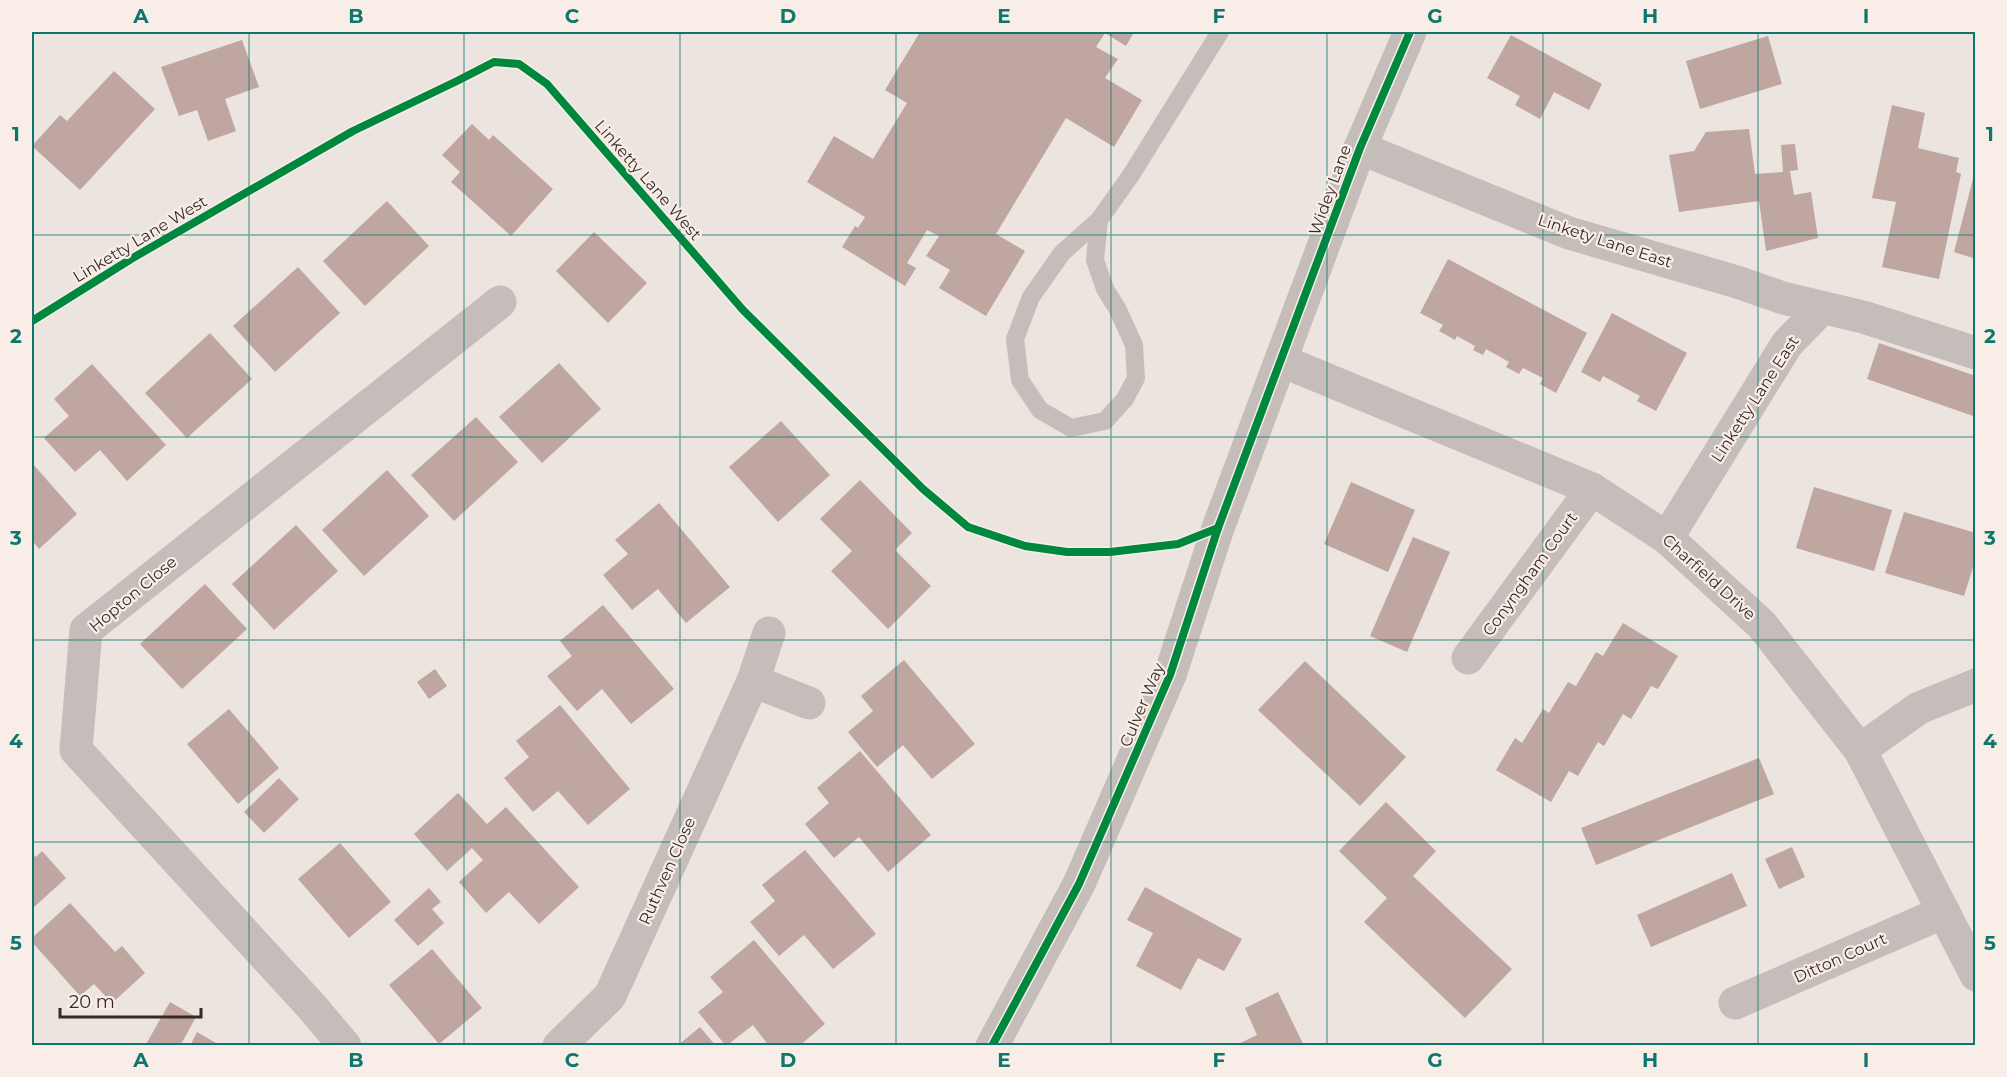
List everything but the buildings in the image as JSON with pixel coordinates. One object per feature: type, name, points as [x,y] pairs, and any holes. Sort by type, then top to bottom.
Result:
[{"type":"street","name":"Widey Lane","points":[[1282,361],[1360,148],[1410,32]]},
{"type":"street","name":"Linkety Lane East","points":[[1360,148],[1569,233],[1822,308]]},
{"type":"street","name":"Hopton Close","points":[[345,1046],[312,1007],[76,750],[86,630],[500,302]]},
{"type":"street","points":[[1822,308],[1863,316],[1976,352]]},
{"type":"street","name":"Linketty Lane East","points":[[1667,538],[1787,344],[1822,308]]},
{"type":"street","name":"Charfield Drive","points":[[1282,361],[1592,489],[1667,538],[1761,625],[1860,750],[1976,975]]},
{"type":"street","name":"Culver Way","points":[[992,1046],[1078,884],[1170,675],[1218,528],[1282,361]]},
{"type":"street","name":"Conyngham Court","points":[[1467,658],[1592,489]]},
{"type":"street","name":"Ruthven Close","points":[[559,1046],[610,996],[753,681],[769,633]]},
{"type":"street","points":[[753,681],[809,703]]},
{"type":"street","points":[[1860,750],[1919,708],[1976,685]]},
{"type":"street","name":"Ditton Court","points":[[1735,1003],[1944,912]]},
{"type":"lane","points":[[1099,220],[1095,260],[1106,289],[1134,345],[1136,378],[1125,399],[1105,421],[1071,428],[1040,410],[1020,380],[1015,339],[1031,297],[1062,253],[1099,220],[1131,175],[1220,32]]},
{"type":"cycle path","points":[[992,1046],[1079,884],[1170,675],[1218,528],[1360,148],[1410,32]]},
{"type":"cycle path","name":"Linketty Lane West","points":[[32,321],[131,259],[353,131],[494,62],[519,64],[547,84],[743,310],[923,489],[968,527],[1025,546],[1067,552],[1110,552],[1178,544],[1218,528]]}]
